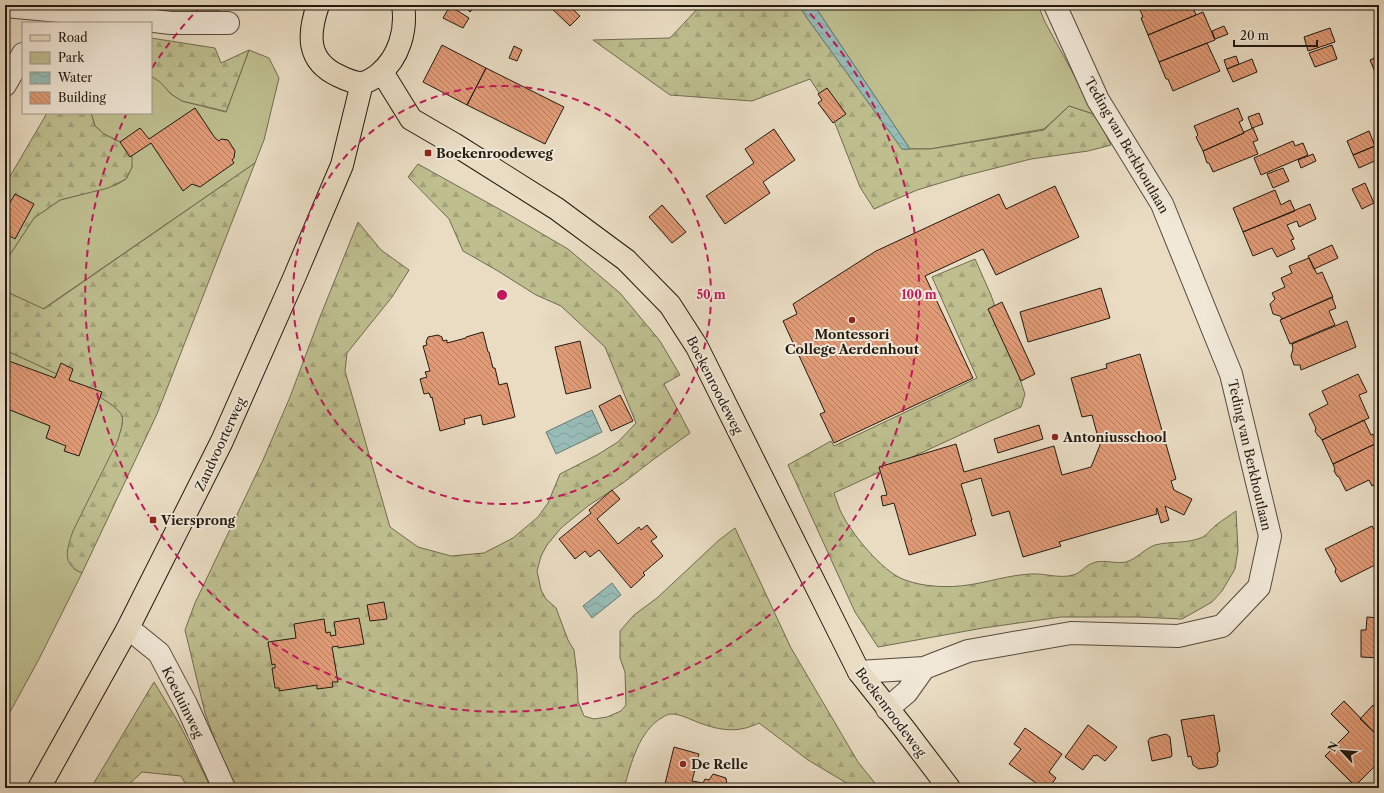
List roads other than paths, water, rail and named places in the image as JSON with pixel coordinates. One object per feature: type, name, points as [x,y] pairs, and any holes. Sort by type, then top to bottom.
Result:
[{"type":"main road","points":[[314,6],[311,29],[312,44],[316,57],[333,73],[348,80],[362,83],[382,72],[391,61],[398,48],[403,35],[403,5]]},
{"type":"main road","name":"Boekenroodeweg","points":[[382,72],[411,118],[556,209],[626,260],[670,305],[697,346],[859,672],[949,788]]},
{"type":"main road","name":"Zandvoorterweg","points":[[39,788],[128,628],[222,442],[342,165],[362,83]]},
{"type":"street","name":"Teding van Berkhoutlaan","points":[[859,672],[924,668],[968,651],[1071,633],[1178,636],[1222,626],[1259,587],[1270,536],[1231,374],[1162,204],[1098,100],[1055,5]]},
{"type":"street","points":[[5,6],[47,13],[171,23],[228,23]]},
{"type":"street","points":[[5,85],[22,56]]},
{"type":"street","name":"Koeduinweg","points":[[128,628],[158,653],[186,704],[224,788]]},
{"type":"street","points":[[887,709],[906,692],[924,668]]},
{"type":"water","points":[[799,5],[814,5],[910,149],[902,149]]},
{"type":"water","points":[[592,410],[602,432],[556,454],[546,432]]},
{"type":"water","points":[[612,583],[621,595],[592,618],[583,606]]},
{"type":"place","name":"Boekenroodeweg","points":[[428,153]]},
{"type":"place","name":"Montessori College Aerdenhout","points":[[852,320]]},
{"type":"place","name":"Antoniusschool","points":[[1055,437]]},
{"type":"place","name":"Viersprong","points":[[153,520]]},
{"type":"place","name":"De Relle","points":[[683,764]]}]
